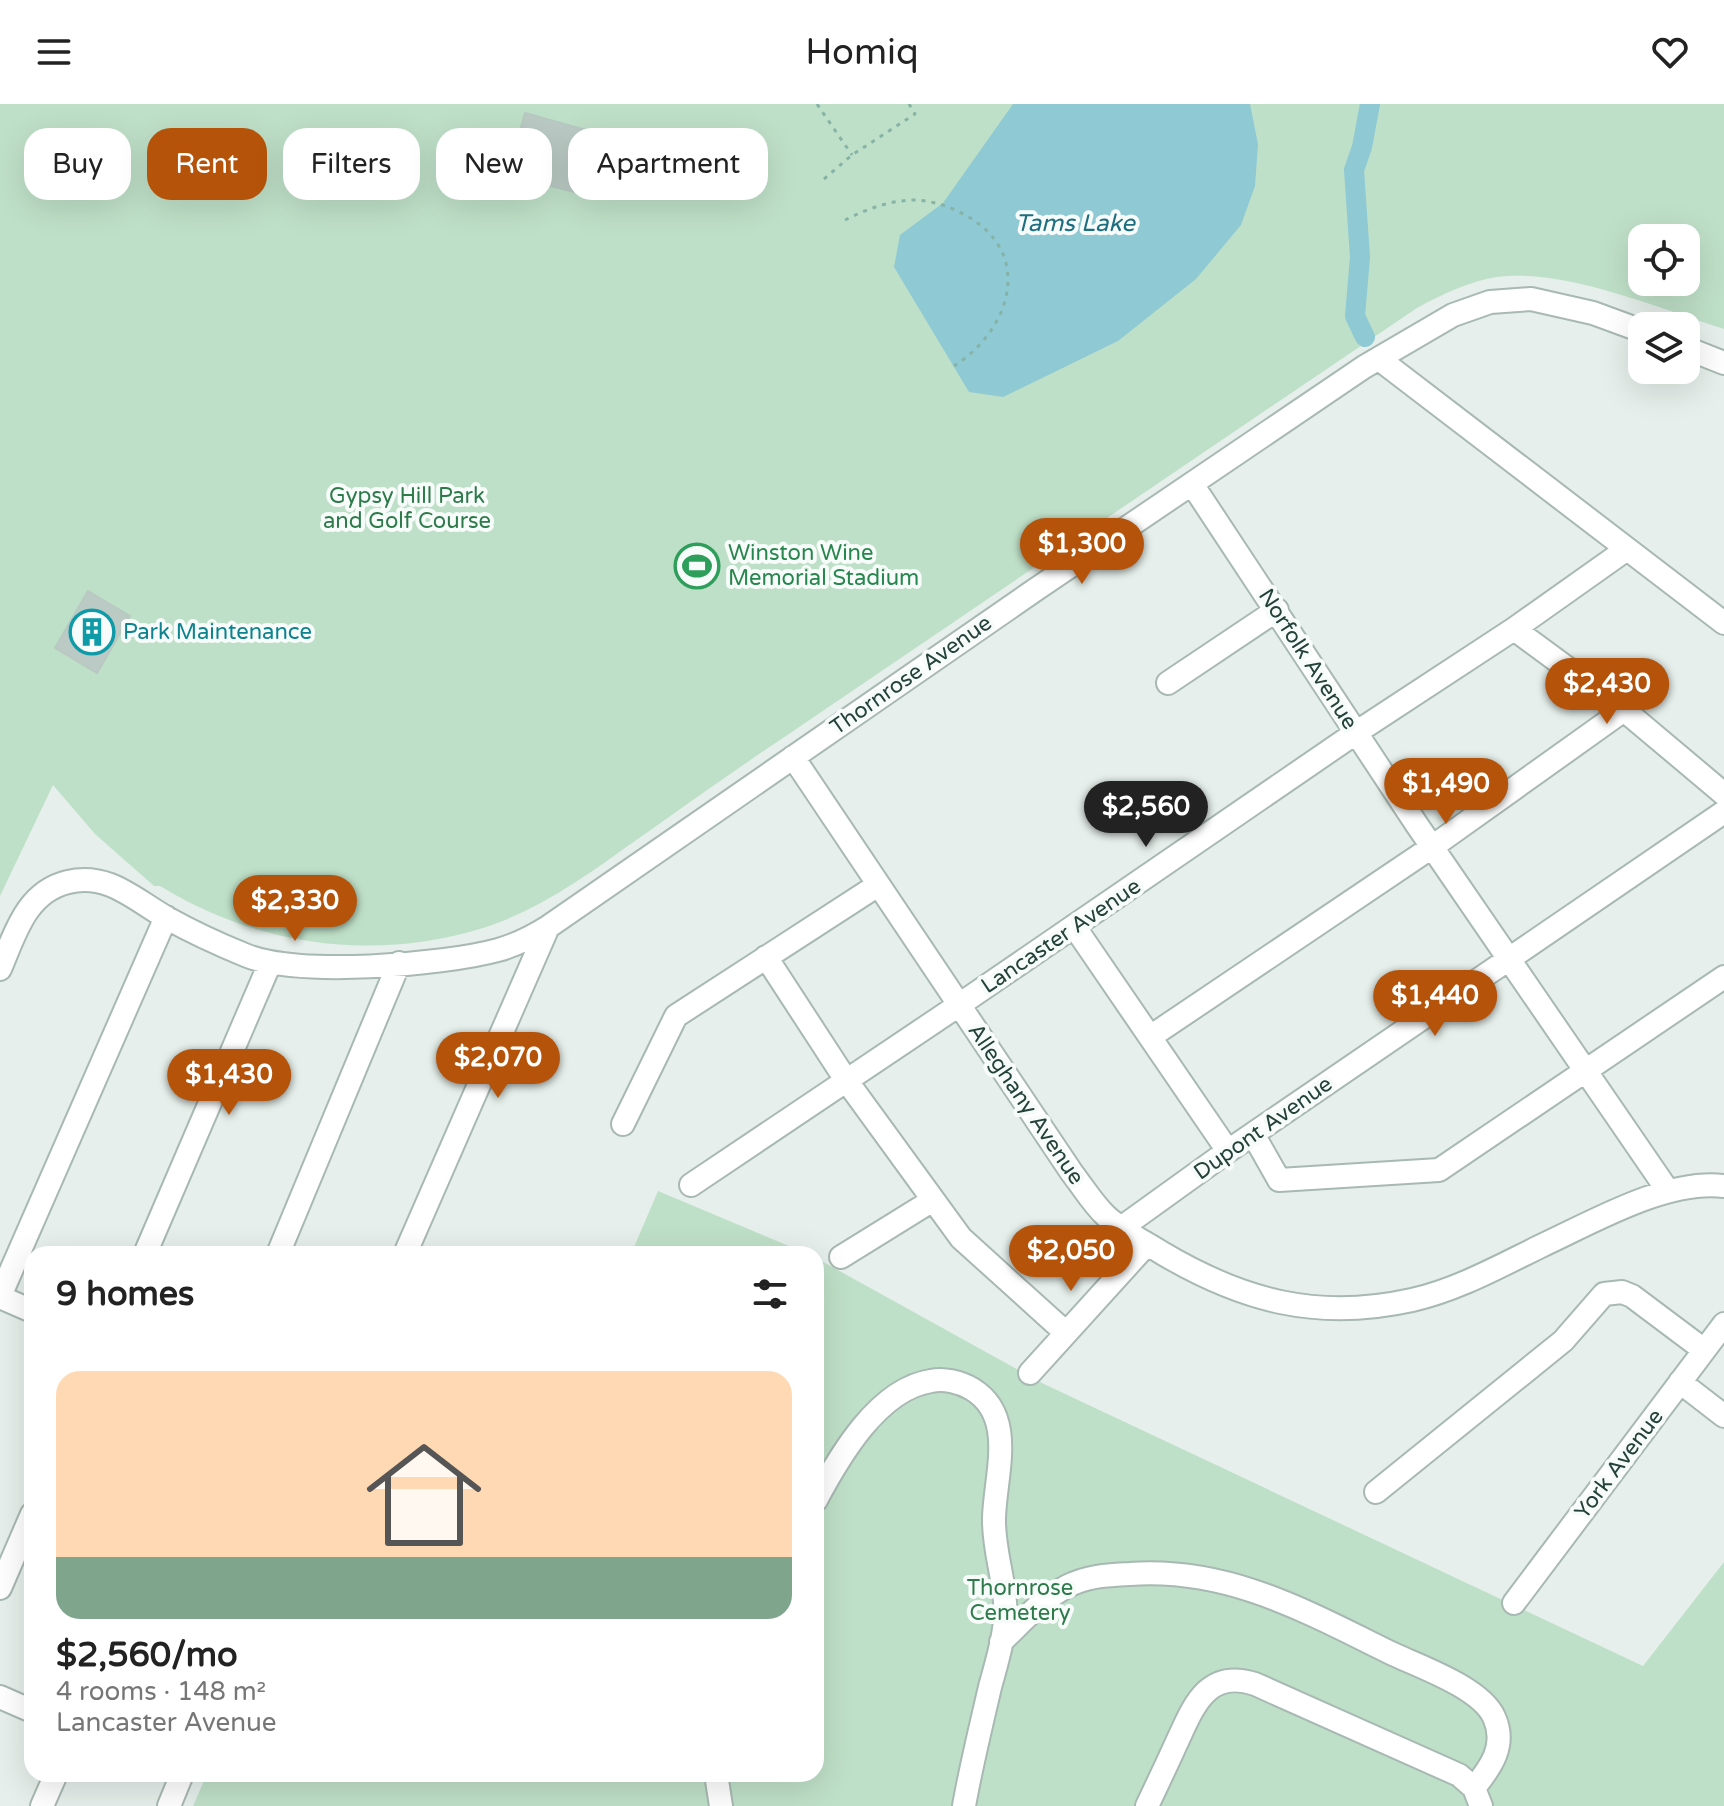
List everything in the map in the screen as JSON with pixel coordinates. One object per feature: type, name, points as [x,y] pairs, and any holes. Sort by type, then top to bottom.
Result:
[{"type":"street","name":"Thornrose Avenue","points":[[0,969],[29,906],[51,888],[71,881],[96,880],[110,884],[166,917],[247,956],[270,963],[305,967],[399,963],[496,950],[521,942],[548,927],[1192,484],[1379,359],[1461,311],[1504,299],[1542,301],[1571,307],[1628,326]]},
{"type":"street","points":[[1700,354],[1724,363]]},
{"type":"street","points":[[1379,359],[1724,623]]},
{"type":"street","name":"Norfolk Avenue","points":[[1192,484],[1432,847],[1668,1191]]},
{"type":"street","name":"Lancaster Avenue","points":[[691,1185],[1357,732],[1514,629],[1627,549]]},
{"type":"street","points":[[1168,683],[1277,610]]},
{"type":"street","points":[[1514,629],[1624,710],[1724,794]]},
{"type":"street","points":[[1150,1037],[1432,847],[1624,710]]},
{"type":"street","name":"Alleghany Avenue","points":[[793,757],[1072,1173],[1101,1211],[1121,1228],[1197,1274],[1251,1296],[1302,1306],[1369,1307],[1427,1296],[1668,1191],[1724,1186]]},
{"type":"street","name":"Dupont Avenue","points":[[1121,1228],[1228,1151],[1724,812]]},
{"type":"street","points":[[623,1124],[676,1016],[878,885]]},
{"type":"street","points":[[24,1308],[0,1297],[166,917]]},
{"type":"street","points":[[1074,926],[1228,1151]]},
{"type":"street","points":[[408,1246],[548,927]]},
{"type":"street","points":[[766,957],[846,1080],[961,1238],[1065,1332]]},
{"type":"street","points":[[148,1246],[270,963]]},
{"type":"street","points":[[281,1246],[399,963]]},
{"type":"street","points":[[1253,1134],[1279,1180],[1439,1170],[1724,977]]},
{"type":"street","points":[[841,1257],[933,1200]]},
{"type":"street","points":[[1030,1373],[1147,1244]]},
{"type":"street","points":[[1376,1492],[1563,1341],[1604,1294],[1622,1292],[1632,1296],[1704,1350]]},
{"type":"street","name":"York Avenue","points":[[1514,1603],[1724,1324]]},
{"type":"street","points":[[824,1486],[843,1454],[869,1421],[899,1392],[917,1384],[941,1380],[957,1382],[981,1395],[996,1414],[1000,1432],[994,1525],[1005,1606],[1001,1642],[964,1806]]},
{"type":"street","points":[[1680,1382],[1724,1416]]},
{"type":"street","points":[[0,1588],[24,1532]]},
{"type":"street","points":[[1001,1642],[1053,1595],[1076,1582],[1097,1576],[1175,1573],[1204,1576],[1246,1587],[1446,1679],[1482,1700],[1495,1719],[1499,1743],[1478,1797],[1459,1775],[1255,1684],[1233,1681],[1211,1688],[1196,1702],[1147,1806]]},
{"type":"street","points":[[0,1697],[24,1708]]},
{"type":"street","points":[[42,1806],[52,1782]]},
{"type":"street","points":[[169,1806],[178,1782]]},
{"type":"street","points":[[717,1782],[721,1806]]},
{"type":"path","points":[[817,104],[852,155]]},
{"type":"path","points":[[824,179],[852,155],[915,114],[909,104]]},
{"type":"path","points":[[845,220],[872,207],[916,200],[941,205],[979,222],[992,235],[1006,257],[1009,285],[1005,304],[996,322],[969,357],[954,366]]},
{"type":"green space","name":"Gypsy Hill Park and Golf Course","points":[[0,104],[1724,104],[1724,329],[1700,321],[1700,312],[1673,312],[1612,292],[1552,279],[1497,277],[1466,285],[1436,298],[762,752],[581,879],[524,912],[483,928],[400,944],[358,945],[276,935],[236,923],[160,886],[154,886],[95,834],[53,785],[0,896]]},
{"type":"green space","points":[[658,1191],[789,1246],[634,1246]]},
{"type":"green space","name":"Thornrose Cemetery","points":[[824,1262],[1044,1384],[1643,1666],[1724,1562],[1724,1806],[193,1806],[204,1782],[824,1782]]},
{"type":"water","name":"Tams Lake","points":[[1013,104],[1250,104],[1258,144],[1255,186],[1241,225],[1196,279],[1118,341],[1003,397],[969,392],[894,267],[900,235],[943,203]]},
{"type":"building","points":[[525,113],[579,128],[568,128],[568,190],[552,186],[552,128],[521,128]]},
{"type":"building","name":"Park Maintenance","points":[[88,591],[130,616],[97,673],[55,648]]},
{"type":"waterway","points":[[1365,337],[1355,316],[1360,257],[1354,170],[1370,104]]},
{"type":"place","name":"Winston Wine Memorial Stadium","points":[[697,566]]},
{"type":"place","name":"Park Maintenance","points":[[92,632]]}]
